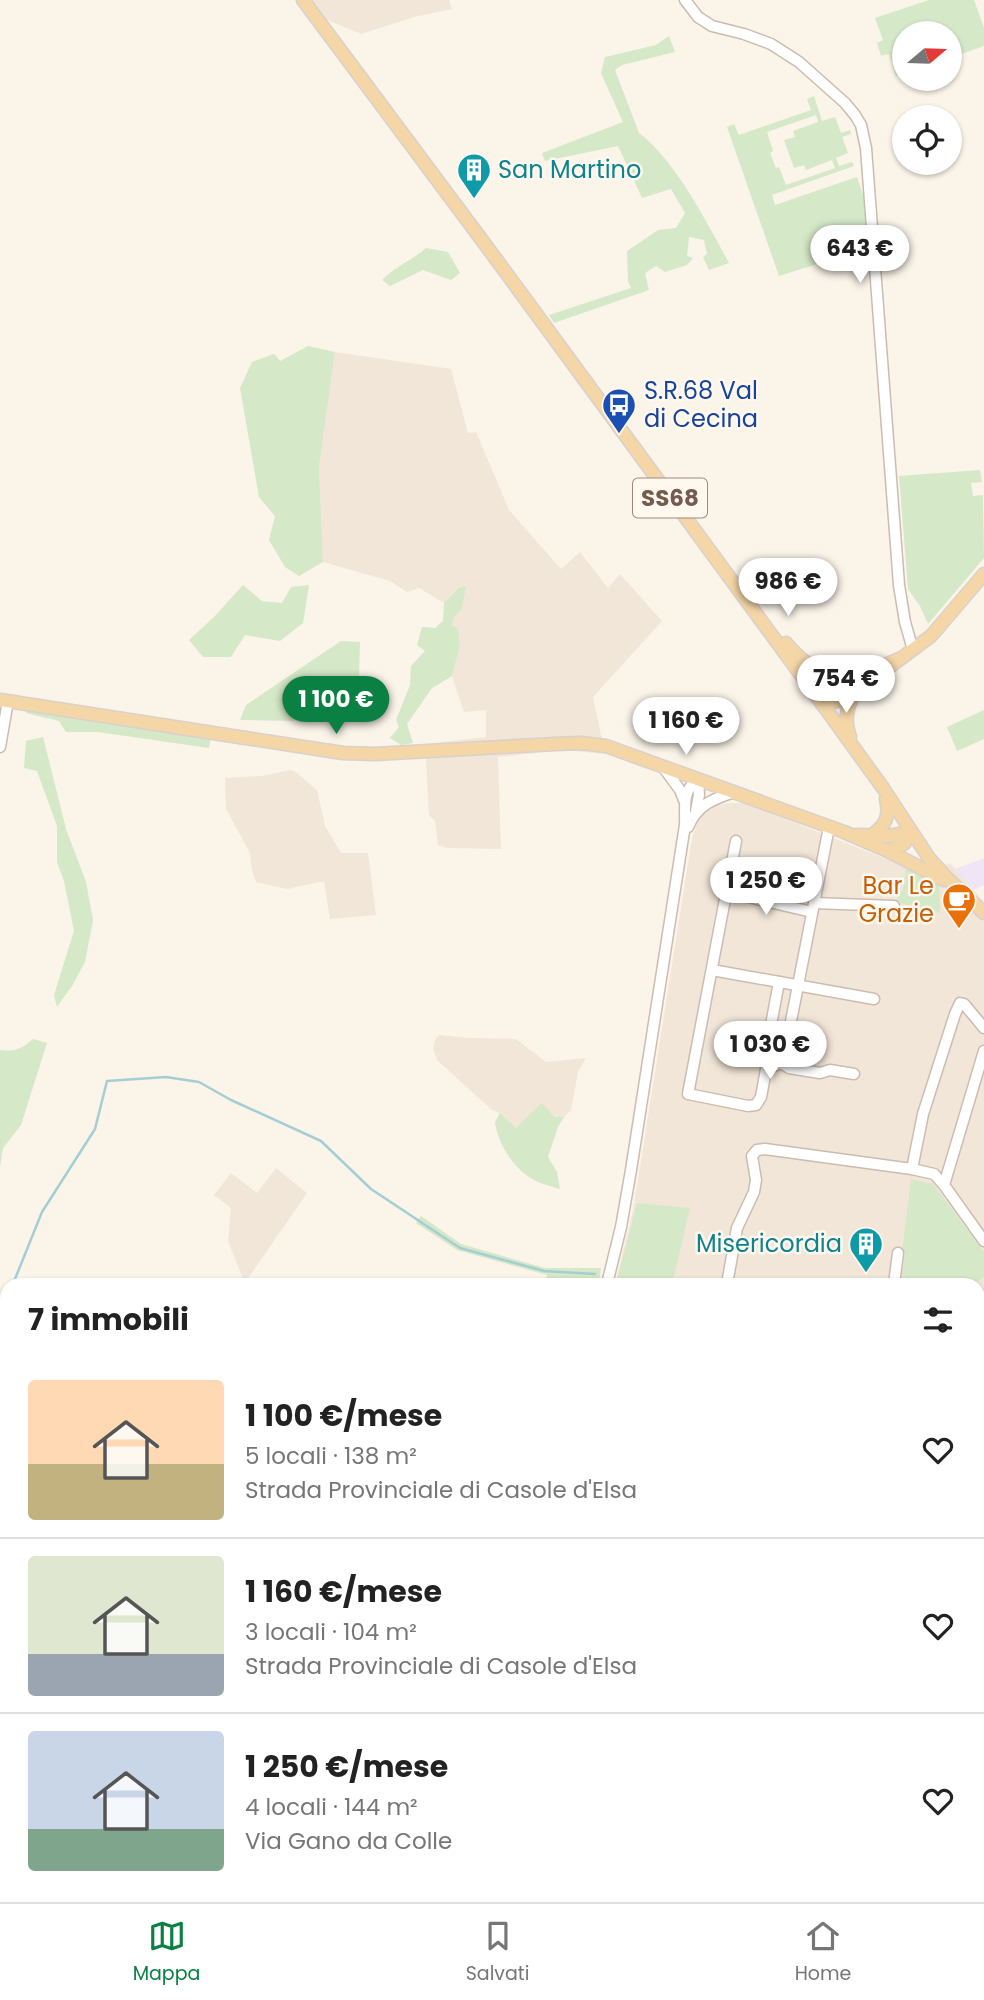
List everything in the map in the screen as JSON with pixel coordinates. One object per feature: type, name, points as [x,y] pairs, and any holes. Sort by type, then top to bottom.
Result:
[{"type":"main road","name":"SS68","points":[[303,0],[823,705],[929,858],[984,913]]},
{"type":"main road","points":[[724,571],[796,654],[822,671],[849,675],[870,671],[901,658]]},
{"type":"main road","points":[[823,705],[856,692],[913,650],[937,630],[984,574]]},
{"type":"main road","points":[[823,705],[834,684],[849,675]]},
{"type":"main road","points":[[856,692],[849,705],[847,726],[862,759]]},
{"type":"main road","points":[[4,700],[343,753],[375,754],[580,743],[606,746],[844,832],[954,885]]},
{"type":"main road","points":[[872,835],[882,827],[887,817],[888,807],[883,788]]},
{"type":"main road","points":[[844,832],[888,836],[911,832]]},
{"type":"main road","points":[[888,851],[904,844],[911,832]]},
{"type":"street","points":[[685,0],[698,17],[712,26],[760,40],[792,57],[845,103],[861,125],[866,148],[900,593],[913,650]]},
{"type":"street","points":[[0,747],[4,700]]},
{"type":"street","points":[[663,767],[680,790],[685,802]]},
{"type":"street","points":[[608,1278],[625,1208],[684,837],[685,802],[689,788],[698,779]]},
{"type":"street","points":[[684,837],[696,811],[698,779]]},
{"type":"street","points":[[696,811],[712,800],[734,792]]},
{"type":"street","points":[[767,1064],[774,1066],[784,1058],[829,827]]},
{"type":"street","points":[[736,841],[688,1094],[748,1106],[755,1105],[761,1097],[767,1064],[765,1052],[779,982]]},
{"type":"street","points":[[727,892],[813,907],[894,906]]},
{"type":"street","points":[[712,970],[874,999]]},
{"type":"street","points":[[912,1170],[925,1108],[960,1003],[964,1004],[984,1028]]},
{"type":"street","points":[[944,1185],[984,1051]]},
{"type":"street","points":[[781,1063],[789,1068],[820,1073],[830,1070],[854,1074]]},
{"type":"street","points":[[728,1278],[737,1228],[754,1192],[752,1156],[757,1150],[769,1149],[934,1174],[984,1241]]},
{"type":"street","points":[[895,1278],[898,1253]]},
{"type":"shaded area","points":[[311,0],[449,0],[452,9],[414,17],[361,34],[325,19]]},
{"type":"shaded area","points":[[335,352],[451,369],[468,433],[476,432],[509,510],[561,569],[580,552],[608,588],[620,574],[662,621],[593,697],[605,754],[563,750],[498,757],[501,849],[447,848],[438,845],[435,821],[429,815],[425,744],[486,737],[486,710],[464,712],[452,676],[460,646],[452,625],[454,617],[462,608],[457,588],[444,603],[419,588],[407,592],[390,581],[323,562],[319,467]]},
{"type":"shaded area","points":[[291,770],[317,790],[325,826],[341,853],[368,853],[376,915],[330,919],[324,881],[287,889],[256,882],[250,853],[226,809],[225,778],[262,776]]},
{"type":"shaded area","points":[[745,803],[904,866],[942,866],[950,863],[984,902],[984,1278],[616,1278],[633,1211],[692,838],[698,820],[716,805]]},
{"type":"shaded area","points":[[984,858],[984,885],[973,890],[955,869]]},
{"type":"shaded area","points":[[439,1035],[516,1039],[546,1062],[586,1058],[578,1072],[571,1110],[564,1117],[554,1117],[516,1128],[437,1060],[433,1048]]},
{"type":"shaded area","points":[[276,1168],[307,1193],[249,1277],[243,1278],[228,1241],[231,1208],[214,1195],[231,1173],[257,1193]]},
{"type":"green space","points":[[929,0],[974,0],[984,28],[984,46],[962,54],[962,21],[892,21],[892,63],[889,54],[881,56],[877,43],[883,40],[875,18]]},
{"type":"green space","points":[[669,36],[675,52],[622,65],[615,70],[639,133],[653,145],[678,176],[729,263],[709,270],[703,257],[707,254],[704,240],[689,237],[687,256],[693,258],[687,265],[665,272],[656,266],[645,273],[649,290],[554,323],[549,315],[631,288],[628,281],[627,251],[658,230],[676,228],[685,213],[671,189],[642,198],[618,146],[545,161],[542,153],[623,122],[601,73],[605,57],[656,45]]},
{"type":"green space","points":[[814,96],[822,121],[835,117],[841,133],[850,130],[851,134],[842,137],[848,153],[836,158],[839,166],[852,162],[854,166],[772,195],[775,205],[857,177],[865,201],[868,248],[779,276],[727,127],[734,124],[739,135],[811,110],[807,99]],"holes":[[[816,115],[818,122],[793,131],[795,137],[784,140],[794,168],[804,165],[806,170],[832,160],[835,168],[786,185],[770,153],[773,151],[767,132]]]},
{"type":"green space","points":[[426,248],[448,252],[460,273],[451,280],[423,270],[390,286],[382,280],[415,257]]},
{"type":"green space","points":[[308,346],[335,352],[319,467],[323,562],[299,576],[285,567],[269,540],[275,516],[259,497],[240,388],[252,362],[274,354],[280,361]]},
{"type":"green space","points":[[980,470],[982,482],[971,483],[973,496],[983,495],[984,558],[928,624],[908,589],[899,476]]},
{"type":"green space","points":[[243,585],[262,601],[282,603],[291,587],[309,585],[303,623],[280,641],[245,635],[231,657],[203,657],[189,640]]},
{"type":"green space","points":[[466,586],[462,608],[454,617],[452,625],[458,629],[460,646],[452,676],[432,688],[407,724],[413,743],[401,745],[390,738],[399,727],[396,720],[410,685],[411,666],[425,651],[417,645],[422,627],[435,628],[443,621],[444,603],[458,588]]},
{"type":"green space","points":[[341,641],[360,642],[359,678],[294,721],[240,720],[246,705]]},
{"type":"green space","points":[[28,708],[211,738],[209,748],[98,732],[66,732],[59,721],[26,713]]},
{"type":"green space","points":[[984,710],[984,739],[957,751],[947,727]]},
{"type":"green space","points":[[43,737],[66,829],[86,882],[93,920],[85,962],[57,1007],[54,995],[74,931],[64,881],[57,862],[57,826],[37,771],[24,768],[26,741]]},
{"type":"green space","points":[[906,869],[939,885],[940,913],[895,902],[903,889]]},
{"type":"green space","points":[[33,1039],[47,1043],[21,1125],[3,1148],[0,1167],[0,1050],[18,1049]]},
{"type":"green space","points":[[542,1103],[554,1117],[564,1117],[548,1157],[557,1172],[560,1189],[537,1181],[519,1169],[503,1147],[495,1122],[500,1113],[516,1128]]},
{"type":"green space","points":[[911,1179],[933,1184],[984,1252],[984,1277],[902,1278],[905,1253],[902,1252]]},
{"type":"green space","points":[[637,1203],[690,1208],[673,1278],[618,1278]]},
{"type":"green space","points":[[421,1216],[461,1244],[545,1268],[601,1268],[600,1278],[547,1278],[547,1275],[457,1250],[416,1223]]},
{"type":"waterway","points":[[15,1278],[42,1212],[95,1129],[107,1081],[166,1077],[199,1082],[231,1100],[321,1141],[371,1189],[460,1248],[544,1271],[595,1274]]},
{"type":"place","name":"San Martino","points":[[474,200]]},
{"type":"place","name":"S.R.68 Val di Cecina","points":[[619,435]]},
{"type":"place","name":"Bar Le Grazie","points":[[959,930]]},
{"type":"place","name":"Misericordia","points":[[866,1274]]}]
